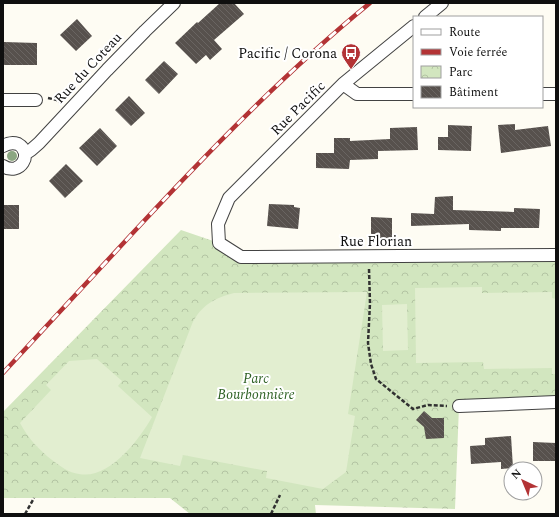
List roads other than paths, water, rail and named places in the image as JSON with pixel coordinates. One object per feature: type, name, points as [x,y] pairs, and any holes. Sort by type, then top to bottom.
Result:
[{"type":"street","name":"Rue du Coteau","points":[[3,166],[11,169],[18,168],[22,165],[24,161],[24,154],[40,143],[111,65],[174,3]]},
{"type":"street","points":[[426,16],[442,3]]},
{"type":"street","name":"Rue Pacific","points":[[218,224],[229,198],[343,84],[413,27]]},
{"type":"street","points":[[343,84],[357,94],[413,94]]},
{"type":"street","points":[[543,94],[556,94]]},
{"type":"street","name":"Rue du Coteau","points":[[3,100],[41,99]]},
{"type":"street","points":[[3,146],[9,143],[16,144],[22,148],[24,154]]},
{"type":"street","name":"Rue Florian","points":[[218,224],[219,243],[241,258],[556,255]]},
{"type":"street","points":[[459,406],[556,402]]},
{"type":"railway","points":[[3,373],[225,136],[310,54],[370,3]]},
{"type":"place","name":"Pacific / Corona","points":[[351,70]]},
{"type":"park label","name":"Parc Bourbonnière","points":[[256,386]]}]
